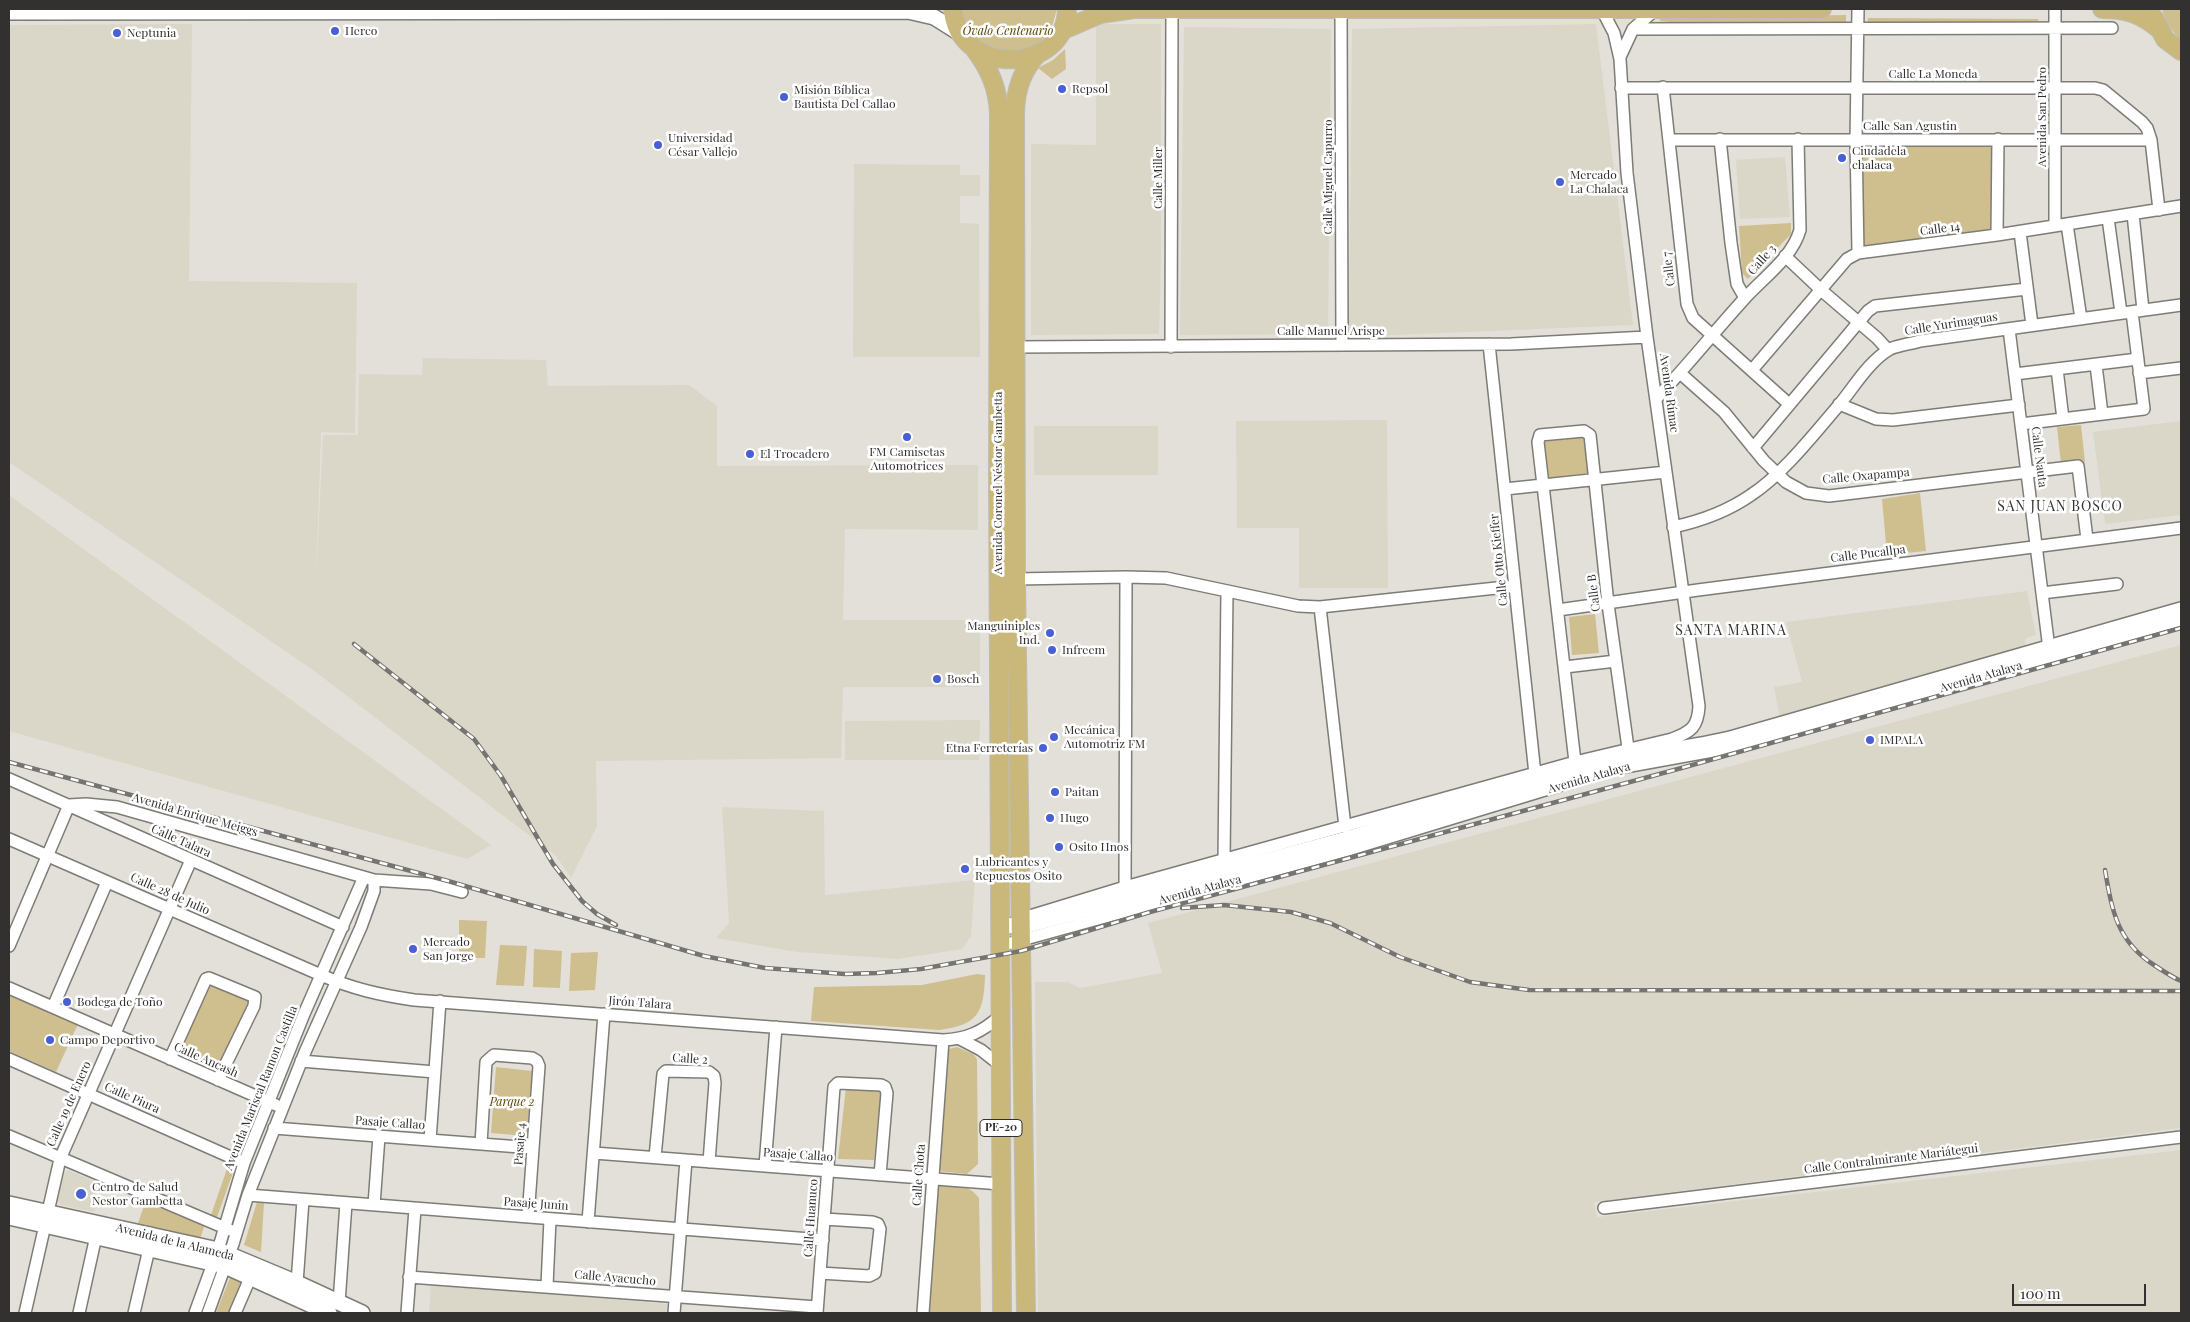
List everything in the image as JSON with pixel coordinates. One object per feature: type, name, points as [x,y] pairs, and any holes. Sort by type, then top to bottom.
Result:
[{"type":"main road","points":[[953,9],[956,24],[967,41]]},
{"type":"main road","points":[[9,12],[72,10],[311,13],[872,10],[923,13],[946,23],[967,41],[990,56],[1018,60],[1038,53],[1057,39],[1063,30],[1067,9]]},
{"type":"main road","points":[[1063,30],[1087,19],[1115,11],[1822,9]]},
{"type":"main road","points":[[2102,9],[2132,13],[2145,17],[2181,51]]},
{"type":"main road","points":[[2152,9],[2158,28]]},
{"type":"main road","name":"Avenida Coronel Néstor Gambetta","points":[[967,41],[983,60],[993,82],[999,114],[1000,926]]},
{"type":"main road","name":"Avenida Coronel Néstor Gambetta","points":[[1020,928],[1016,580],[1015,98],[1020,79],[1038,53]]},
{"type":"main road","name":"Avenida Atalaya","points":[[1000,926],[1020,928],[1347,839],[1595,764],[1630,756],[1713,744],[2181,610]]},
{"type":"main road","name":"PE-20","points":[[1000,926],[1001,1184],[1012,1310]]},
{"type":"main road","name":"PE-20","points":[[1012,1310],[1020,928]]},
{"type":"main road","name":"Avenida de la Alameda","points":[[9,1204],[96,1236],[149,1248],[222,1258],[251,1276],[334,1308],[362,1313]]},
{"type":"main road","name":"Avenida de la Alameda","points":[[9,1217],[46,1219],[222,1258],[297,1283],[334,1308]]},
{"type":"street","points":[[1752,370],[1847,259],[1858,253],[1856,140],[1858,9]]},
{"type":"street","name":"Avenida San Pedro","points":[[2055,9],[2055,226]]},
{"type":"street","name":"Calle Miller","points":[[1171,346],[1172,10]]},
{"type":"street","name":"Calle Miguel Capurro","points":[[1341,10],[1342,345]]},
{"type":"street","name":"Avenida Rímac","points":[[1602,10],[1614,33],[1620,59],[1627,173],[1647,337],[1699,706],[1698,719],[1693,728]]},
{"type":"street","name":"Avenida Rímac","points":[[1620,59],[1622,48],[1633,29],[1655,10]]},
{"type":"street","points":[[1633,29],[2112,28]]},
{"type":"street","name":"Calle La Moneda","points":[[1622,88],[2086,87],[2103,90],[2147,128],[2151,140],[2159,210]]},
{"type":"street","name":"Calle 7","points":[[1663,88],[1687,304],[1693,318],[1789,404]]},
{"type":"street","name":"Calle San Agustin","points":[[1668,140],[2055,138],[2151,140]]},
{"type":"street","points":[[1720,139],[1737,284],[1745,298]]},
{"type":"street","name":"Calle 3","points":[[1680,373],[1745,298],[1786,256],[1798,238],[1800,230],[1798,139]]},
{"type":"street","points":[[1997,235],[1998,139]]},
{"type":"street","name":"Calle 14","points":[[1858,253],[2020,232],[2181,206]]},
{"type":"street","points":[[2132,312],[2133,214]]},
{"type":"street","points":[[2021,424],[2144,409],[2132,312],[2108,218]]},
{"type":"street","points":[[2067,224],[2081,318]]},
{"type":"street","points":[[2020,232],[2032,325]]},
{"type":"street","points":[[1786,256],[1888,350]]},
{"type":"street","points":[[1753,448],[1860,323],[1868,311],[1875,306],[2027,289]]},
{"type":"street","name":"Calle Yurimaguas","points":[[1674,526],[1690,523],[1729,508],[1752,495],[1776,474],[1877,359],[1888,350],[1920,341],[2181,304]]},
{"type":"street","name":"Calle Nauta","points":[[2009,329],[2049,648]]},
{"type":"street","name":"Calle Manuel Arispe","points":[[1015,347],[1489,344],[1647,337]]},
{"type":"street","name":"Calle Otto Kieffer","points":[[1489,344],[1535,774]]},
{"type":"street","points":[[2015,374],[2138,359]]},
{"type":"street","points":[[2096,364],[2102,414]]},
{"type":"street","points":[[2139,373],[2181,368]]},
{"type":"street","points":[[2057,369],[2064,419]]},
{"type":"street","points":[[1656,399],[1680,373]]},
{"type":"street","name":"Calle Oxapampa","points":[[1680,373],[1724,412],[1776,474],[1795,489],[1829,496],[2078,466],[2080,469],[2087,539]]},
{"type":"street","points":[[1839,404],[1876,419],[1893,420],[2019,405]]},
{"type":"street","name":"Calle B","points":[[1543,485],[1538,442],[1540,435],[1584,431],[1590,435],[1608,604],[1628,748]]},
{"type":"street","points":[[1505,489],[1666,472]]},
{"type":"street","points":[[1543,485],[1575,762]]},
{"type":"street","name":"Calle Pucallpa","points":[[1558,610],[1682,592],[2181,528]]},
{"type":"street","points":[[1016,580],[1126,577],[1166,578],[1298,606],[1320,607],[1516,586]]},
{"type":"street","points":[[1125,887],[1126,577]]},
{"type":"street","points":[[2042,593],[2117,584]]},
{"type":"street","points":[[1224,860],[1227,591]]},
{"type":"street","points":[[1320,607],[1345,827]]},
{"type":"street","name":"Avenida Atalaya","points":[[1020,928],[1348,850],[1614,769],[1735,747],[2181,620]]},
{"type":"street","points":[[1565,667],[1616,661]]},
{"type":"street","name":"Avenida Atalaya","points":[[1000,946],[1020,928],[1125,887],[1575,762],[1672,739],[1684,735],[1693,728]]},
{"type":"street","name":"Calle Talara","points":[[9,779],[343,926]]},
{"type":"street","name":"Avenida Enrique Meiggs","points":[[69,805],[86,804],[117,807],[369,878],[431,884],[462,892]]},
{"type":"street","points":[[9,946],[69,805]]},
{"type":"street","name":"Calle 28 de Julio","points":[[9,839],[321,975]]},
{"type":"street","name":"Calle 19 de Enero","points":[[46,1219],[60,1159],[190,860]]},
{"type":"street","name":"Avenida Mariscal Ramon Castilla","points":[[208,1313],[222,1258],[225,1228],[244,1163],[321,975],[343,926],[369,878]]},
{"type":"street","name":"Avenida Mariscal Ramon Castilla","points":[[195,1313],[237,1232],[248,1195],[301,1061],[335,981],[361,927],[374,891],[369,878]]},
{"type":"street","points":[[53,1007],[107,882]]},
{"type":"street","points":[[9,915],[20,920]]},
{"type":"street","name":"Jirón Talara","points":[[321,975],[368,993],[414,1000],[944,1040],[960,1039],[981,1031],[1000,1016]]},
{"type":"street","points":[[170,1059],[206,979],[208,978],[255,997],[254,1006],[218,1080]]},
{"type":"street","name":"Calle Ancash","points":[[9,988],[282,1108]]},
{"type":"street","points":[[430,1140],[440,1001]]},
{"type":"street","points":[[588,1222],[604,1014]]},
{"type":"street","points":[[765,1166],[776,1027]]},
{"type":"street","points":[[960,1039],[981,1050],[1000,1065]]},
{"type":"street","name":"Calle Chota","points":[[923,1313],[944,1040]]},
{"type":"street","name":"Pasaje 4","points":[[481,1144],[486,1062],[494,1055],[532,1058],[537,1061],[539,1066],[528,1217]]},
{"type":"street","name":"Calle Piura","points":[[9,1059],[244,1163]]},
{"type":"street","points":[[301,1061],[435,1072]]},
{"type":"street","name":"Calle 2","points":[[655,1157],[663,1074],[666,1071],[709,1072],[714,1076],[715,1083],[709,1162]]},
{"type":"street","name":"Calle Huanuco","points":[[817,1310],[834,1088],[842,1082],[881,1085],[885,1087],[887,1093],[880,1175]]},
{"type":"street","name":"Pasaje Callao","points":[[274,1128],[534,1148]]},
{"type":"street","points":[[9,1136],[237,1232]]},
{"type":"street","points":[[374,1205],[379,1136]]},
{"type":"street","name":"Calle Contralmirante Mariátegui","points":[[1604,1208],[2181,1137]]},
{"type":"street","name":"Pasaje Callao","points":[[594,1153],[1001,1184]]},
{"type":"street","points":[[674,1313],[686,1160]]},
{"type":"street","name":"Pasaje Junin","points":[[248,1195],[823,1240]]},
{"type":"street","points":[[297,1283],[303,1200]]},
{"type":"street","points":[[334,1308],[346,1203]]},
{"type":"street","points":[[407,1313],[415,1209]]},
{"type":"street","points":[[25,1313],[46,1219]]},
{"type":"street","points":[[547,1286],[550,1219]]},
{"type":"street","points":[[820,1273],[868,1276],[875,1273],[880,1229],[878,1224],[872,1222],[824,1220]]},
{"type":"street","points":[[79,1313],[96,1236]]},
{"type":"street","points":[[134,1313],[149,1248]]},
{"type":"street","points":[[235,1313],[251,1276]]},
{"type":"street","name":"Calle Ayacucho","points":[[410,1277],[547,1286],[817,1310]]},
{"type":"shaded area","points":[[192,24],[189,281],[357,283],[355,433],[321,432],[316,583],[323,435],[358,435],[359,374],[422,375],[423,358],[546,360],[548,386],[689,385],[717,406],[717,466],[978,465],[978,530],[845,529],[843,620],[980,620],[980,687],[843,687],[841,758],[596,761],[597,826],[571,878],[556,856],[313,670],[9,462],[9,25]]},
{"type":"shaded area","points":[[1096,24],[1161,24],[1159,334],[1031,335],[1031,144],[1096,145]]},
{"type":"shaded area","points":[[1596,24],[1633,325],[1349,337],[1352,29]]},
{"type":"shaded area","points":[[1184,27],[1331,29],[1328,334],[1180,335]]},
{"type":"shaded area","points":[[1785,157],[1790,217],[1740,219],[1736,160]]},
{"type":"shaded area","points":[[854,164],[960,165],[960,175],[980,175],[980,196],[960,196],[960,223],[979,224],[980,357],[853,357]]},
{"type":"shaded area","points":[[1387,420],[1388,588],[1299,588],[1299,528],[1237,528],[1236,421]]},
{"type":"shaded area","points":[[2181,421],[2181,515],[2105,524],[2093,432]]},
{"type":"shaded area","points":[[1034,426],[1158,426],[1158,475],[1034,475]]},
{"type":"shaded area","points":[[9,495],[491,845],[467,859],[9,731]]},
{"type":"shaded area","points":[[2027,591],[2036,635],[2026,638],[2024,649],[1780,719],[1774,687],[1802,682],[1786,622]]},
{"type":"shaded area","points":[[2181,645],[2181,1128],[1594,1202],[1597,1217],[2181,1150],[2181,1313],[1038,1313],[1035,982],[1068,982],[1080,988],[1162,973],[1148,923]]},
{"type":"shaded area","points":[[980,720],[979,760],[845,760],[845,721]]},
{"type":"shaded area","points":[[722,807],[824,811],[825,895],[975,880],[971,936],[962,949],[898,959],[797,952],[716,938],[729,923]]},
{"type":"shaded area","name":"Centro de Salud Nestor Gambetta","points":[[68,1170],[106,1186],[94,1212],[61,1205],[57,1201],[63,1175]]},
{"type":"shaded area","points":[[431,1283],[667,1304],[666,1313],[429,1313]]},
{"type":"green space","name":"Óvalo Centenario","points":[[959,9],[1057,9],[1051,30],[1040,42],[1027,50],[994,51],[967,32]]},
{"type":"green space","points":[[2162,9],[2181,9],[2181,40],[2169,26]]},
{"type":"green space","points":[[1846,15],[1846,26],[1703,26],[1660,21],[1660,18]]},
{"type":"green space","points":[[1868,18],[2038,19],[2039,25],[1867,25]]},
{"type":"green space","points":[[1065,49],[1066,69],[1052,79],[1038,68],[1053,60]]},
{"type":"green space","points":[[1991,144],[1992,229],[1860,248],[1864,146]]},
{"type":"green space","points":[[1791,223],[1791,234],[1748,279],[1742,273],[1739,226]]},
{"type":"green space","points":[[2081,425],[2085,462],[2061,464],[2057,427]]},
{"type":"green space","points":[[1584,437],[1588,473],[1545,478],[1541,442]]},
{"type":"green space","points":[[1920,493],[1926,551],[1887,555],[1882,499]]},
{"type":"green space","points":[[1595,614],[1599,653],[1572,655],[1569,617]]},
{"type":"green space","points":[[459,920],[487,921],[485,958],[459,958]]},
{"type":"green space","points":[[500,945],[527,946],[524,986],[496,985]]},
{"type":"green space","points":[[534,949],[562,951],[560,988],[533,987]]},
{"type":"green space","points":[[598,952],[595,990],[569,991],[571,953]]},
{"type":"green space","points":[[977,974],[985,975],[983,999],[980,1008],[970,1020],[952,1028],[939,1030],[811,1021],[814,987],[922,985]]},
{"type":"green space","points":[[209,983],[249,1001],[218,1071],[178,1053]]},
{"type":"green space","points":[[9,993],[78,1024],[56,1072],[9,1051]]},
{"type":"green space","points":[[957,1047],[973,1054],[977,1059],[978,1164],[967,1174],[938,1171],[946,1054],[949,1049]]},
{"type":"green space","name":"Parque 2","points":[[496,1067],[532,1071],[527,1136],[491,1133]]},
{"type":"green space","points":[[846,1087],[881,1090],[874,1160],[838,1159]]},
{"type":"green space","points":[[229,1163],[235,1167],[217,1217],[211,1215]]},
{"type":"green space","points":[[937,1185],[965,1187],[979,1198],[981,1313],[927,1313]]},
{"type":"green space","points":[[257,1202],[264,1203],[261,1252],[244,1245]]},
{"type":"green space","points":[[145,1203],[205,1224],[200,1239],[137,1226]]},
{"type":"green space","points":[[231,1275],[244,1281],[230,1313],[216,1313]]},
{"type":"railway","points":[[9,762],[448,881],[704,956],[765,968],[845,974],[877,973],[921,969],[1021,951],[1150,912],[1678,769],[2181,628]]},
{"type":"railway","points":[[354,644],[474,739],[501,776],[553,864],[582,901],[597,914],[616,925]]},
{"type":"railway","points":[[2105,870],[2110,899],[2118,924],[2124,935],[2142,956],[2164,972],[2181,981]]},
{"type":"railway","points":[[1182,908],[1224,905],[1291,912],[1330,923],[1400,957],[1470,982],[1529,990],[2181,991]]},
{"type":"place","name":"Herco","points":[[335,31]]},
{"type":"place","name":"Neptunia","points":[[117,33]]},
{"type":"place","name":"Repsol","points":[[1062,89]]},
{"type":"place","name":"Misión Bíblica Bautista Del Callao","points":[[784,97]]},
{"type":"place","name":"Universidad César Vallejo","points":[[658,145]]},
{"type":"place","name":"Ciudadela chalaca","points":[[1842,158]]},
{"type":"place","name":"Mercado La Chalaca","points":[[1560,182]]},
{"type":"place","name":"FM Camisetas Automotrices","points":[[907,437]]},
{"type":"place","name":"El Trocadero","points":[[750,454]]},
{"type":"place","name":"Manguiniples Ind.","points":[[1050,633]]},
{"type":"place","name":"Infreem","points":[[1052,650]]},
{"type":"place","name":"Bosch","points":[[937,679]]},
{"type":"place","name":"Mecánica Automotriz FM","points":[[1054,737]]},
{"type":"place","name":"IMPALA","points":[[1870,740]]},
{"type":"place","name":"Etna Ferreterías","points":[[1043,748]]},
{"type":"place","name":"Paitan","points":[[1055,792]]},
{"type":"place","name":"Hugo","points":[[1050,818]]},
{"type":"place","name":"Osito Hnos","points":[[1059,847]]},
{"type":"place","name":"Lubricantes y Repuestos Osito","points":[[965,869]]},
{"type":"place","name":"Mercado San Jorge","points":[[413,949]]},
{"type":"place","name":"Bodega de Toño","points":[[67,1002]]},
{"type":"place","name":"Campo Deportivo","points":[[50,1040]]},
{"type":"place","name":"Centro de Salud Nestor Gambetta","points":[[81,1194]]},
{"type":"district","name":"SAN JUAN BOSCO","points":[[2060,507]]},
{"type":"district","name":"SANTA MARINA","points":[[1731,631]]}]
